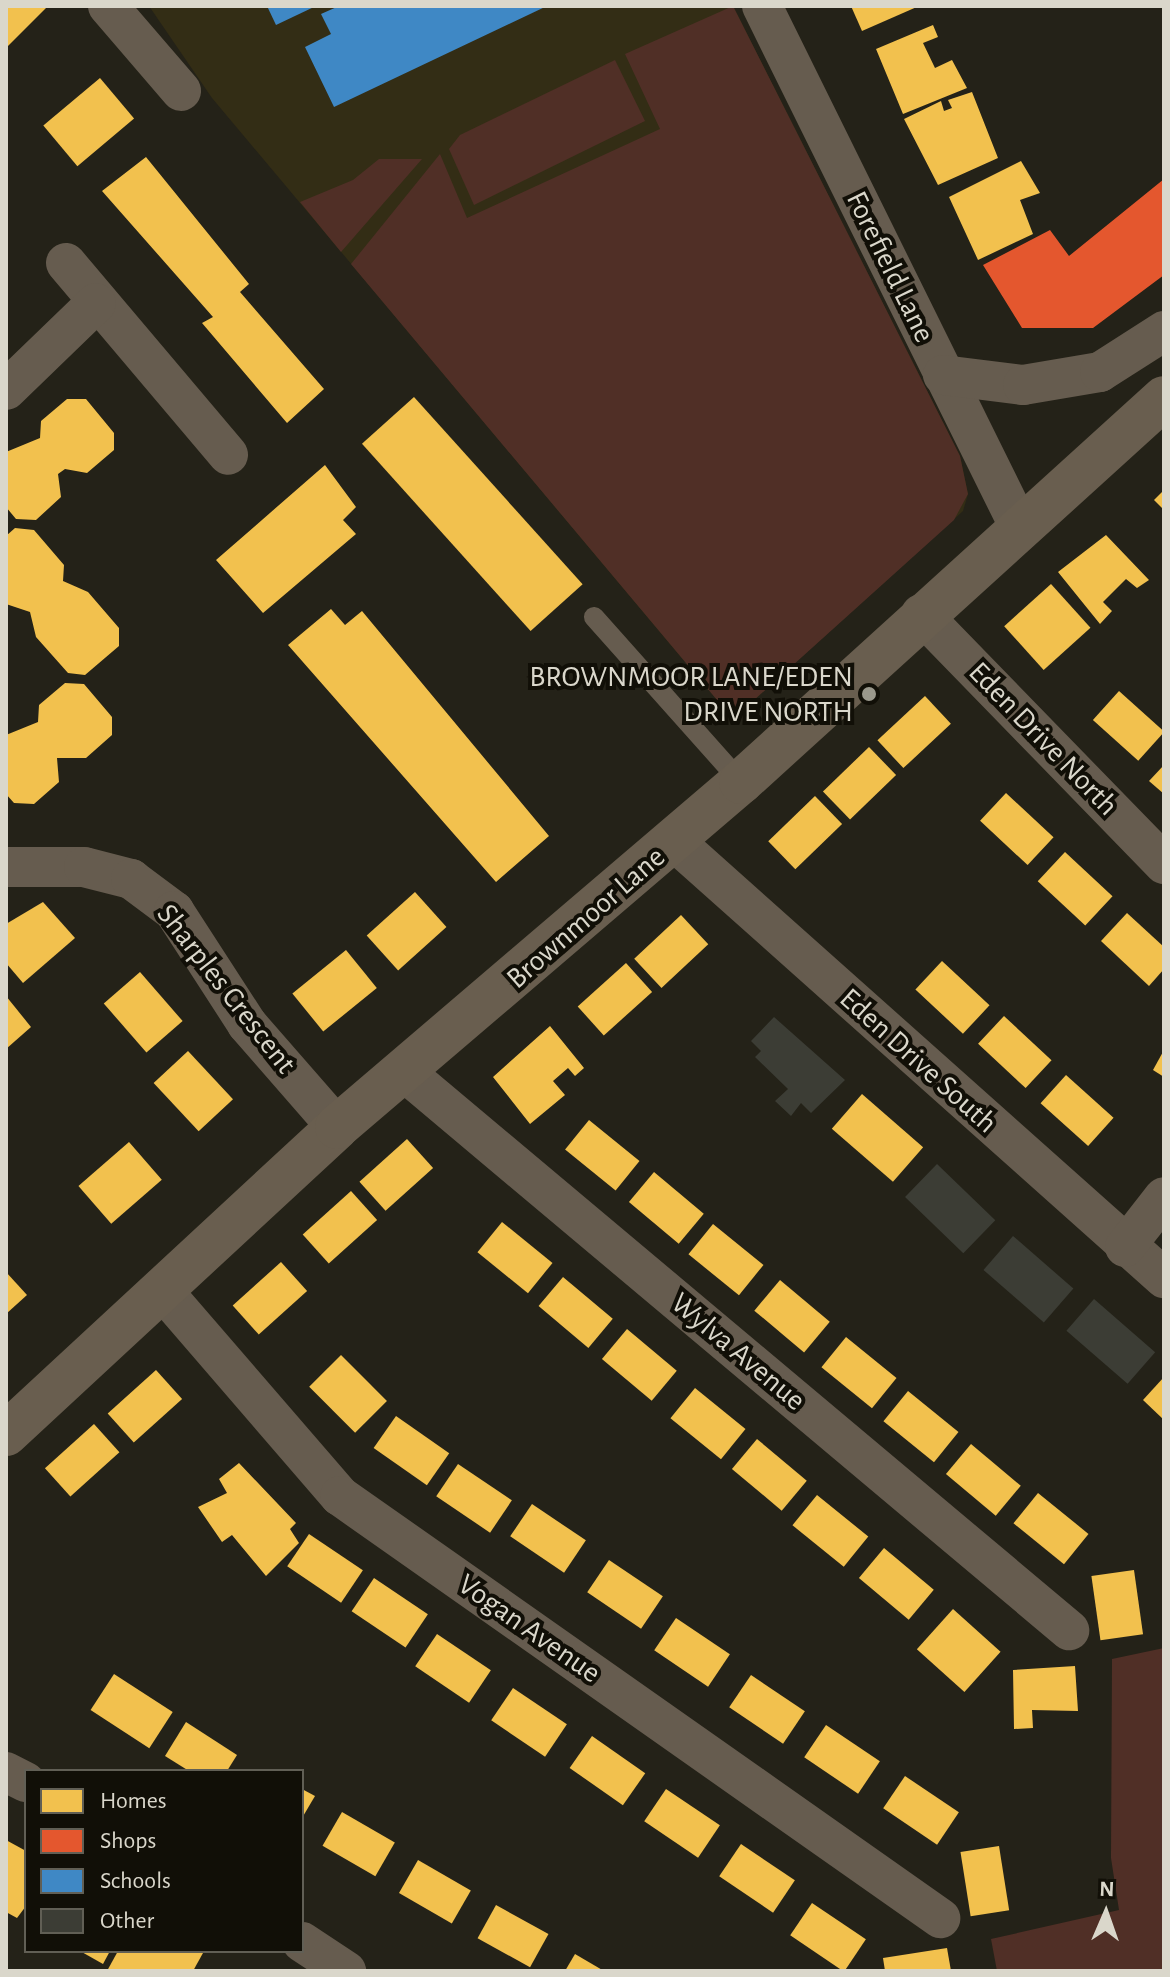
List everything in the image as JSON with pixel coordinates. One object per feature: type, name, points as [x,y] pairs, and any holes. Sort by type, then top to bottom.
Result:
[{"type":"street","points":[[108,6],[181,91]]},
{"type":"street","name":"Forefield Lane","points":[[762,6],[1020,528]]},
{"type":"street","points":[[66,263],[96,303],[228,455]]},
{"type":"street","points":[[6,390],[96,303]]},
{"type":"street","points":[[943,375],[1023,385],[1100,372],[1164,331]]},
{"type":"street","name":"Brownmoor Lane","points":[[6,1434],[337,1127],[407,1074],[741,782],[921,614],[1164,398]]},
{"type":"street","name":"Eden Drive North","points":[[921,614],[1164,864]]},
{"type":"street","name":"Eden Drive South","points":[[674,841],[1125,1247],[1164,1278]]},
{"type":"street","name":"Sharples Crescent","points":[[6,867],[84,867],[131,879],[174,911],[247,1024],[337,1127]]},
{"type":"street","name":"Wylva Avenue","points":[[407,1074],[1069,1630]]},
{"type":"street","points":[[1125,1247],[1164,1197]]},
{"type":"street","name":"Vogan Avenue","points":[[162,1290],[340,1496],[940,1918]]},
{"type":"street","points":[[6,1772],[24,1781]]},
{"type":"street","points":[[304,1943],[346,1971]]},
{"type":"lane","points":[[594,617],[741,782]]},
{"type":"shaded area","points":[[149,6],[733,6],[960,456],[968,494],[963,511],[733,719],[212,98]]},
{"type":"shaded area","points":[[733,6],[960,456],[968,494],[954,520],[733,719],[351,264],[440,154],[467,218],[660,129],[625,54]]},
{"type":"shaded area","points":[[615,60],[645,121],[474,205],[449,149],[460,135]]},
{"type":"shaded area","points":[[379,159],[422,159],[341,252],[300,202],[353,180]]},
{"type":"shaded area","points":[[1164,1648],[1164,1971],[997,1971],[991,1939],[1119,1910],[1111,1858],[1112,1659]]},
{"type":"building: Homes","points":[[6,6],[48,6],[6,48]]},
{"type":"building: Homes","points":[[851,6],[919,6],[862,31]]},
{"type":"building: Homes","points":[[933,25],[938,37],[923,43],[935,68],[952,60],[967,88],[903,114],[876,49]]},
{"type":"building: Homes","points":[[100,78],[134,119],[77,166],[43,126]]},
{"type":"building: Homes","points":[[972,92],[998,158],[938,185],[904,119],[941,101],[944,111],[952,108],[948,100]]},
{"type":"building: Homes","points":[[146,157],[249,284],[240,292],[324,389],[287,423],[202,323],[213,317],[102,191]]},
{"type":"building: Homes","points":[[1021,161],[1040,193],[1020,200],[1033,234],[978,260],[949,197]]},
{"type":"building: Homes","points":[[414,397],[583,584],[531,631],[362,444]]},
{"type":"building: Homes","points":[[67,399],[86,399],[114,433],[114,450],[87,473],[65,469],[58,474],[61,497],[36,520],[16,519],[6,507],[6,452],[40,438],[41,421]]},
{"type":"building: Homes","points":[[325,465],[356,507],[343,520],[356,534],[263,613],[216,560]]},
{"type":"building: Homes","points":[[1164,490],[1164,510],[1154,500]]},
{"type":"building: Homes","points":[[15,528],[34,530],[64,565],[63,581],[88,592],[119,628],[119,646],[85,675],[68,673],[36,637],[30,612],[6,604],[6,536]]},
{"type":"building: Homes","points":[[1106,535],[1149,580],[1137,588],[1126,579],[1103,602],[1112,611],[1100,624],[1058,572]]},
{"type":"building: Homes","points":[[1051,584],[1090,628],[1044,670],[1004,626]]},
{"type":"building: Homes","points":[[331,609],[345,625],[362,611],[549,836],[496,882],[288,645]]},
{"type":"building: Homes","points":[[65,683],[84,684],[112,717],[112,735],[86,758],[57,758],[59,782],[34,804],[14,803],[6,794],[6,735],[38,722],[39,705]]},
{"type":"building: Homes","points":[[1119,691],[1164,732],[1138,761],[1093,720]]},
{"type":"building: Homes","points":[[925,696],[951,724],[903,768],[877,740]]},
{"type":"building: Homes","points":[[869,747],[896,775],[850,820],[823,791]]},
{"type":"building: Homes","points":[[1164,765],[1164,794],[1149,781]]},
{"type":"building: Homes","points":[[1006,793],[1054,837],[1028,865],[980,821]]},
{"type":"building: Homes","points":[[815,796],[842,824],[795,869],[768,841]]},
{"type":"building: Homes","points":[[1065,852],[1113,896],[1085,926],[1038,881]]},
{"type":"building: Homes","points":[[415,892],[446,927],[398,970],[367,935]]},
{"type":"building: Homes","points":[[43,902],[75,938],[23,983],[6,963],[6,924]]},
{"type":"building: Homes","points":[[1127,913],[1164,947],[1164,969],[1149,986],[1101,941]]},
{"type":"building: Homes","points":[[681,915],[708,944],[661,988],[634,959]]},
{"type":"building: Homes","points":[[346,950],[377,988],[323,1032],[292,993]]},
{"type":"building: Homes","points":[[942,961],[990,1005],[963,1034],[915,990]]},
{"type":"building: Homes","points":[[626,963],[652,992],[604,1035],[578,1006]]},
{"type":"building: Homes","points":[[140,972],[183,1021],[146,1053],[104,1003]]},
{"type":"building: Homes","points":[[6,996],[31,1027],[6,1049]]},
{"type":"building: Homes","points":[[1004,1016],[1052,1060],[1026,1088],[978,1044]]},
{"type":"building: Homes","points":[[550,1026],[584,1068],[575,1076],[568,1068],[553,1081],[565,1095],[530,1124],[493,1077]]},
{"type":"building: Homes","points":[[1164,1050],[1164,1077],[1153,1070]]},
{"type":"building: Homes","points":[[188,1051],[233,1099],[199,1131],[154,1083]]},
{"type":"building: Homes","points":[[1066,1075],[1114,1118],[1088,1146],[1041,1103]]},
{"type":"building: Homes","points":[[862,1094],[923,1147],[893,1182],[832,1129]]},
{"type":"building: Homes","points":[[589,1120],[640,1161],[616,1190],[565,1150]]},
{"type":"building: Homes","points":[[407,1139],[433,1168],[386,1211],[359,1182]]},
{"type":"building: Homes","points":[[129,1142],[162,1180],[111,1224],[78,1186]]},
{"type":"building: Homes","points":[[654,1172],[704,1214],[679,1244],[629,1202]]},
{"type":"building: Homes","points":[[351,1191],[377,1220],[329,1263],[303,1234]]},
{"type":"building: Homes","points":[[502,1222],[553,1263],[528,1293],[477,1252]]},
{"type":"building: Homes","points":[[713,1224],[764,1265],[739,1295],[688,1254]]},
{"type":"building: Homes","points":[[281,1262],[307,1291],[259,1334],[233,1305]]},
{"type":"building: Homes","points":[[6,1272],[27,1295],[6,1314]]},
{"type":"building: Homes","points":[[563,1277],[613,1319],[588,1348],[539,1306]]},
{"type":"building: Homes","points":[[780,1280],[830,1322],[804,1352],[754,1311]]},
{"type":"building: Homes","points":[[627,1329],[677,1371],[652,1401],[602,1359]]},
{"type":"building: Homes","points":[[846,1337],[897,1378],[872,1408],[821,1367]]},
{"type":"building: Homes","points":[[341,1355],[387,1401],[355,1433],[309,1387]]},
{"type":"building: Homes","points":[[156,1370],[182,1399],[134,1442],[108,1413]]},
{"type":"building: Homes","points":[[1164,1377],[1164,1420],[1143,1400]]},
{"type":"building: Homes","points":[[695,1388],[746,1429],[721,1459],[670,1418]]},
{"type":"building: Homes","points":[[908,1391],[959,1432],[934,1462],[883,1421]]},
{"type":"building: Homes","points":[[396,1416],[449,1453],[427,1485],[374,1448]]},
{"type":"building: Homes","points":[[94,1424],[119,1452],[70,1496],[45,1468]]},
{"type":"building: Homes","points":[[757,1439],[807,1481],[782,1511],[732,1469]]},
{"type":"building: Homes","points":[[971,1444],[1021,1486],[996,1516],[946,1474]]},
{"type":"building: Homes","points":[[239,1463],[296,1523],[290,1529],[299,1543],[266,1576],[232,1535],[222,1542],[198,1507],[227,1493],[219,1479]]},
{"type":"building: Homes","points":[[458,1464],[512,1500],[490,1533],[436,1496]]},
{"type":"building: Homes","points":[[1038,1493],[1089,1534],[1064,1564],[1013,1523]]},
{"type":"building: Homes","points":[[817,1495],[868,1537],[844,1567],[792,1525]]},
{"type":"building: Homes","points":[[532,1504],[586,1540],[564,1573],[510,1536]]},
{"type":"building: Homes","points":[[309,1534],[363,1570],[341,1603],[287,1566]]},
{"type":"building: Homes","points":[[884,1548],[934,1590],[909,1620],[859,1578]]},
{"type":"building: Homes","points":[[609,1560],[663,1596],[641,1629],[587,1592]]},
{"type":"building: Homes","points":[[1134,1570],[1143,1634],[1100,1640],[1091,1576]]},
{"type":"building: Homes","points":[[374,1578],[428,1614],[406,1648],[352,1611]]},
{"type":"building: Homes","points":[[953,1609],[1001,1652],[964,1692],[917,1649]]},
{"type":"building: Homes","points":[[676,1618],[730,1654],[708,1687],[654,1650]]},
{"type":"building: Homes","points":[[437,1634],[491,1670],[469,1703],[415,1666]]},
{"type":"building: Homes","points":[[1075,1666],[1078,1711],[1032,1710],[1033,1728],[1014,1729],[1013,1670]]},
{"type":"building: Homes","points":[[114,1674],[173,1712],[149,1748],[91,1710]]},
{"type":"building: Homes","points":[[751,1675],[805,1711],[783,1744],[729,1707]]},
{"type":"building: Homes","points":[[513,1688],[567,1724],[545,1757],[491,1720]]},
{"type":"building: Homes","points":[[186,1722],[237,1755],[228,1769],[186,1769],[165,1756]]},
{"type":"building: Homes","points":[[826,1725],[880,1761],[858,1794],[804,1757]]},
{"type":"building: Homes","points":[[592,1736],[645,1773],[623,1805],[570,1768]]},
{"type":"building: Homes","points":[[905,1776],[959,1812],[937,1845],[883,1808]]},
{"type":"building: Homes","points":[[666,1789],[720,1825],[698,1858],[644,1821]]},
{"type":"building: Homes","points":[[304,1790],[315,1796],[304,1815]]},
{"type":"building: Homes","points":[[342,1812],[395,1842],[375,1876],[322,1846]]},
{"type":"building: Homes","points":[[6,1840],[24,1850],[24,1909],[17,1918],[6,1912]]},
{"type":"building: Homes","points":[[741,1844],[795,1880],[773,1913],[719,1876]]},
{"type":"building: Homes","points":[[999,1846],[1009,1910],[971,1916],[960,1852]]},
{"type":"building: Homes","points":[[418,1860],[471,1890],[452,1923],[399,1893]]},
{"type":"building: Homes","points":[[812,1903],[866,1939],[843,1971],[790,1935]]},
{"type":"building: Homes","points":[[496,1905],[548,1934],[530,1967],[478,1938]]},
{"type":"building: Homes","points":[[947,1948],[951,1971],[885,1971],[883,1958]]},
{"type":"building: Homes","points":[[84,1953],[109,1953],[103,1964]]},
{"type":"building: Homes","points":[[117,1953],[203,1953],[193,1971],[107,1971]]},
{"type":"building: Homes","points":[[575,1954],[604,1971],[565,1971]]},
{"type":"building: Shops","points":[[1164,179],[1164,275],[1093,328],[1022,328],[983,265],[1050,230],[1069,256]]},
{"type":"building: Schools","points":[[267,6],[316,6],[276,25]]},
{"type":"building: Schools","points":[[339,6],[547,6],[334,107],[305,47],[331,34],[321,14]]},
{"type":"building: Other","points":[[774,1017],[845,1080],[811,1113],[801,1103],[791,1116],[775,1101],[788,1089],[755,1057],[761,1051],[751,1041]]},
{"type":"building: Other","points":[[937,1164],[995,1220],[963,1253],[905,1197]]},
{"type":"building: Other","points":[[1013,1236],[1073,1288],[1044,1322],[983,1270]]},
{"type":"building: Other","points":[[1094,1299],[1155,1352],[1128,1384],[1066,1331]]},
{"type":"place","name":"BROWNMOOR LANE/EDEN DRIVE NORTH","points":[[869,694]]}]
